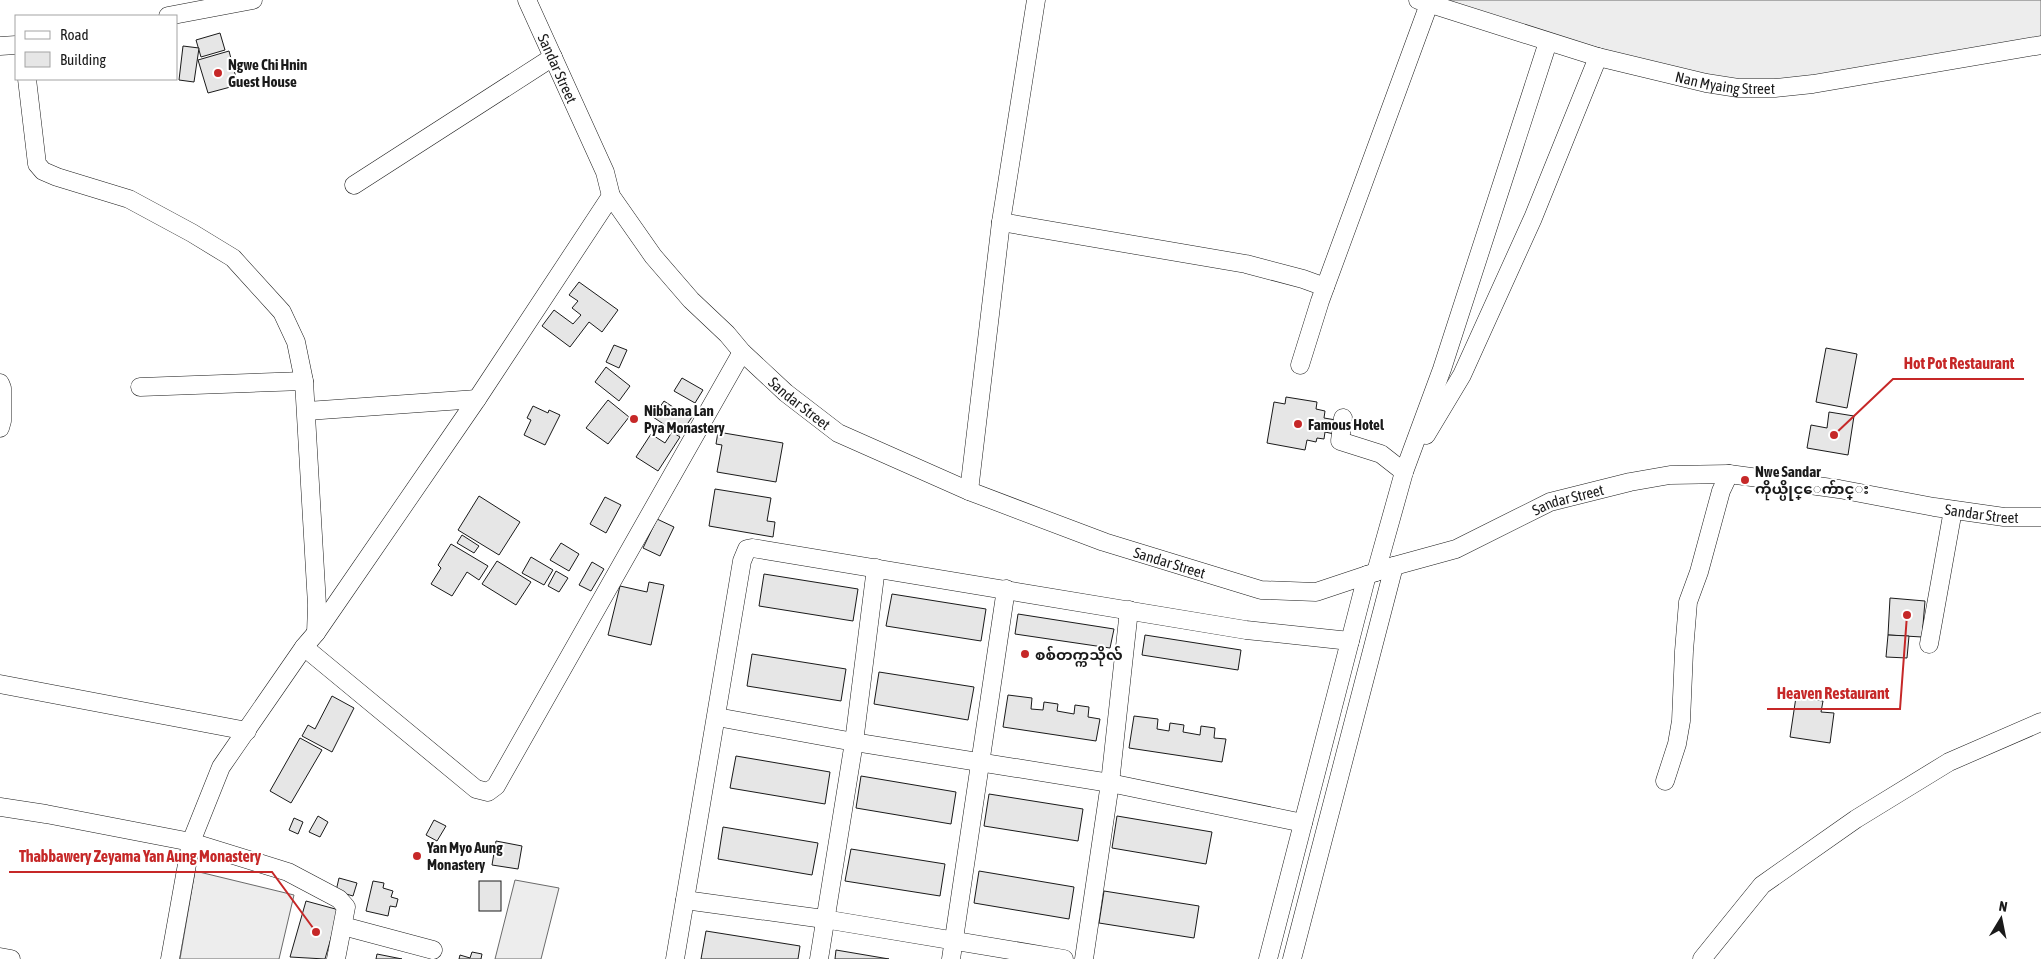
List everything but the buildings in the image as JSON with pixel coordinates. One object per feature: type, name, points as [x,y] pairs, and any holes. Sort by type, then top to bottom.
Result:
[{"type":"street","points":[[173,15],[253,0]]},
{"type":"street","name":"Sandar Street","points":[[527,0],[605,172],[611,196],[652,256],[691,300],[727,334],[742,352],[786,393],[838,433],[969,491],[1104,542],[1261,590],[1316,592],[1394,566],[1456,549],[1550,502],[1630,482],[1670,475],[1729,474],[1839,489],[1953,510],[2004,517],[2041,517]]},
{"type":"street","points":[[969,491],[1001,222],[1036,0]]},
{"type":"street","points":[[1300,366],[1325,287],[1423,2]]},
{"type":"street","name":"Nan Myaing Street","points":[[1423,2],[1598,57],[1706,83],[1738,88],[1776,88],[1813,84],[2041,45]]},
{"type":"street","points":[[1268,959],[1350,641],[1404,472],[1442,369],[1548,42]]},
{"type":"street","points":[[0,46],[15,45]]},
{"type":"street","points":[[354,185],[553,57]]},
{"type":"street","points":[[1404,472],[1462,375],[1534,218],[1598,57]]},
{"type":"street","points":[[27,80],[37,164],[43,171],[129,199],[192,232],[234,258],[282,312],[296,342],[304,381],[317,605],[316,634]]},
{"type":"street","points":[[170,959],[191,842],[221,767],[304,647],[316,634],[477,399],[611,196]]},
{"type":"street","points":[[1001,222],[1246,264],[1303,279],[1325,287]]},
{"type":"street","points":[[304,647],[476,789],[488,792],[496,786],[742,352]]},
{"type":"street","points":[[140,387],[304,381]]},
{"type":"street","points":[[0,383],[2,412],[0,428]]},
{"type":"street","points":[[307,410],[477,399]]},
{"type":"street","points":[[1343,418],[1340,441],[1381,454],[1404,472]]},
{"type":"street","points":[[1666,781],[1677,744],[1681,721],[1688,602],[1700,572],[1721,491],[1729,474]]},
{"type":"street","points":[[1929,644],[1953,510]]},
{"type":"street","points":[[675,959],[742,561],[747,549],[752,548],[876,568],[1246,630],[1350,641]]},
{"type":"street","points":[[1292,959],[1394,566]]},
{"type":"street","points":[[819,959],[854,742],[876,568]]},
{"type":"street","points":[[952,959],[979,761],[1006,590]]},
{"type":"street","points":[[1084,959],[1110,783],[1129,610]]},
{"type":"street","points":[[0,684],[247,731]]},
{"type":"street","points":[[717,717],[854,742],[1110,783],[1303,823]]},
{"type":"street","points":[[1702,959],[1762,885],[1840,830],[1949,762],[2041,722]]},
{"type":"street","points":[[0,807],[191,842],[288,872],[339,899],[346,907],[336,959]]},
{"type":"street","points":[[685,900],[824,919],[1064,959]]},
{"type":"street","points":[[343,926],[433,950]]},
{"type":"street","points":[[0,957],[11,959]]},
{"type":"shaded area","points":[[1431,0],[2041,0],[2041,39],[1779,82],[1707,79]]},
{"type":"shaded area","points":[[195,871],[294,895],[279,959],[180,959]]},
{"type":"shaded area","points":[[515,880],[559,888],[541,959],[495,959]]},
{"type":"place","name":"Ngwe Chi Hnin Guest House","points":[[218,73]]},
{"type":"place","name":"Nibbana Lan Pya Monastery","points":[[634,419]]},
{"type":"place","name":"Famous Hotel","points":[[1298,424]]},
{"type":"place","name":"Hot Pot Restaurant","points":[[1834,435]]},
{"type":"place","name":"Nwe Sandar ကိုယ္ပိုင္ေက်ာင္း","points":[[1745,480]]},
{"type":"place","name":"Heaven Restaurant","points":[[1907,615]]},
{"type":"place","name":"စစ်‌တက္ကသိုလ်","points":[[1025,654]]},
{"type":"place","name":"Yan Myo Aung Monastery","points":[[417,856]]},
{"type":"place","name":"Thabbawery Zeyama Yan Aung Monastery","points":[[316,932]]}]
